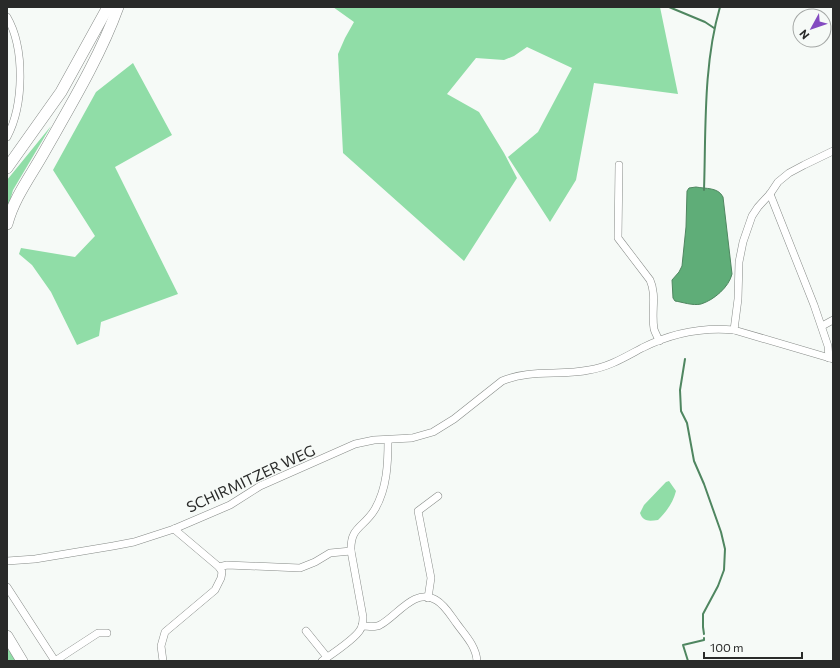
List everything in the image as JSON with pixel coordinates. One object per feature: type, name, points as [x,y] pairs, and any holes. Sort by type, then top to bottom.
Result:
[{"type":"main road","points":[[7,168],[33,133],[60,92],[108,7]]},
{"type":"main road","points":[[7,224],[16,200],[67,111],[99,50],[118,7]]},
{"type":"main road","points":[[7,636],[22,661]]},
{"type":"street","points":[[7,17],[15,32],[18,45],[20,78],[16,116],[7,137]]},
{"type":"street","points":[[734,330],[738,299],[739,262],[743,242],[752,216],[778,182],[789,173],[833,151]]},
{"type":"street","points":[[619,165],[618,238],[650,280],[654,288],[654,329],[660,340],[698,330],[734,330],[831,358]]},
{"type":"street","points":[[770,194],[822,326],[831,358]]},
{"type":"street","points":[[822,326],[833,320]]},
{"type":"street","name":"SCHIRMITZER WEG","points":[[7,561],[35,559],[134,542],[174,529],[230,506],[260,486],[285,474],[310,465],[338,451],[374,440],[412,438],[442,428],[502,380],[521,374],[589,370],[612,364],[660,340]]},
{"type":"street","points":[[306,631],[325,659],[360,631],[363,617],[351,550],[352,536],[375,509],[383,490],[388,468],[388,440]]},
{"type":"street","points":[[428,598],[431,578],[418,511],[438,496]]},
{"type":"street","points":[[163,661],[161,646],[165,632],[215,590],[221,578],[222,572],[219,567],[174,529]]},
{"type":"street","points":[[219,567],[227,565],[300,568],[315,562],[330,553],[351,550]]},
{"type":"street","points":[[7,587],[55,661],[98,633],[107,634]]},
{"type":"street","points":[[362,626],[370,627],[380,625],[417,598],[436,600],[453,618],[473,645],[477,653],[477,661]]},
{"type":"shaded area","points":[[333,7],[660,7],[678,94],[594,83],[576,180],[550,222],[508,157],[538,132],[572,68],[527,47],[514,56],[504,60],[476,58],[447,94],[479,112],[504,153],[517,178],[464,261],[343,153],[338,54],[354,22]]},
{"type":"shaded area","points":[[133,63],[172,135],[115,167],[178,294],[101,322],[99,336],[77,345],[51,292],[32,265],[19,254],[21,248],[75,257],[95,236],[53,170],[96,92]]},
{"type":"shaded area","points":[[51,126],[13,190],[7,212],[7,180]]},
{"type":"shaded area","points":[[696,187],[715,190],[723,197],[732,274],[728,284],[716,296],[706,302],[695,305],[675,301],[673,298],[672,280],[682,266],[686,227],[687,191],[689,188]]},
{"type":"shaded area","points":[[669,481],[676,491],[669,507],[658,520],[649,521],[643,518],[640,513],[644,505],[666,482]]},
{"type":"shaded area","points":[[7,645],[17,661],[7,661]]},
{"type":"waterway","points":[[669,7],[705,22],[714,28]]},
{"type":"waterway","points":[[704,190],[705,121],[708,75],[720,7]]},
{"type":"waterway","points":[[685,359],[680,390],[681,411],[687,423],[694,461],[721,532],[725,549],[724,570],[718,586],[703,614],[704,634]]},
{"type":"waterway","points":[[688,661],[683,645],[704,640],[704,638]]}]
